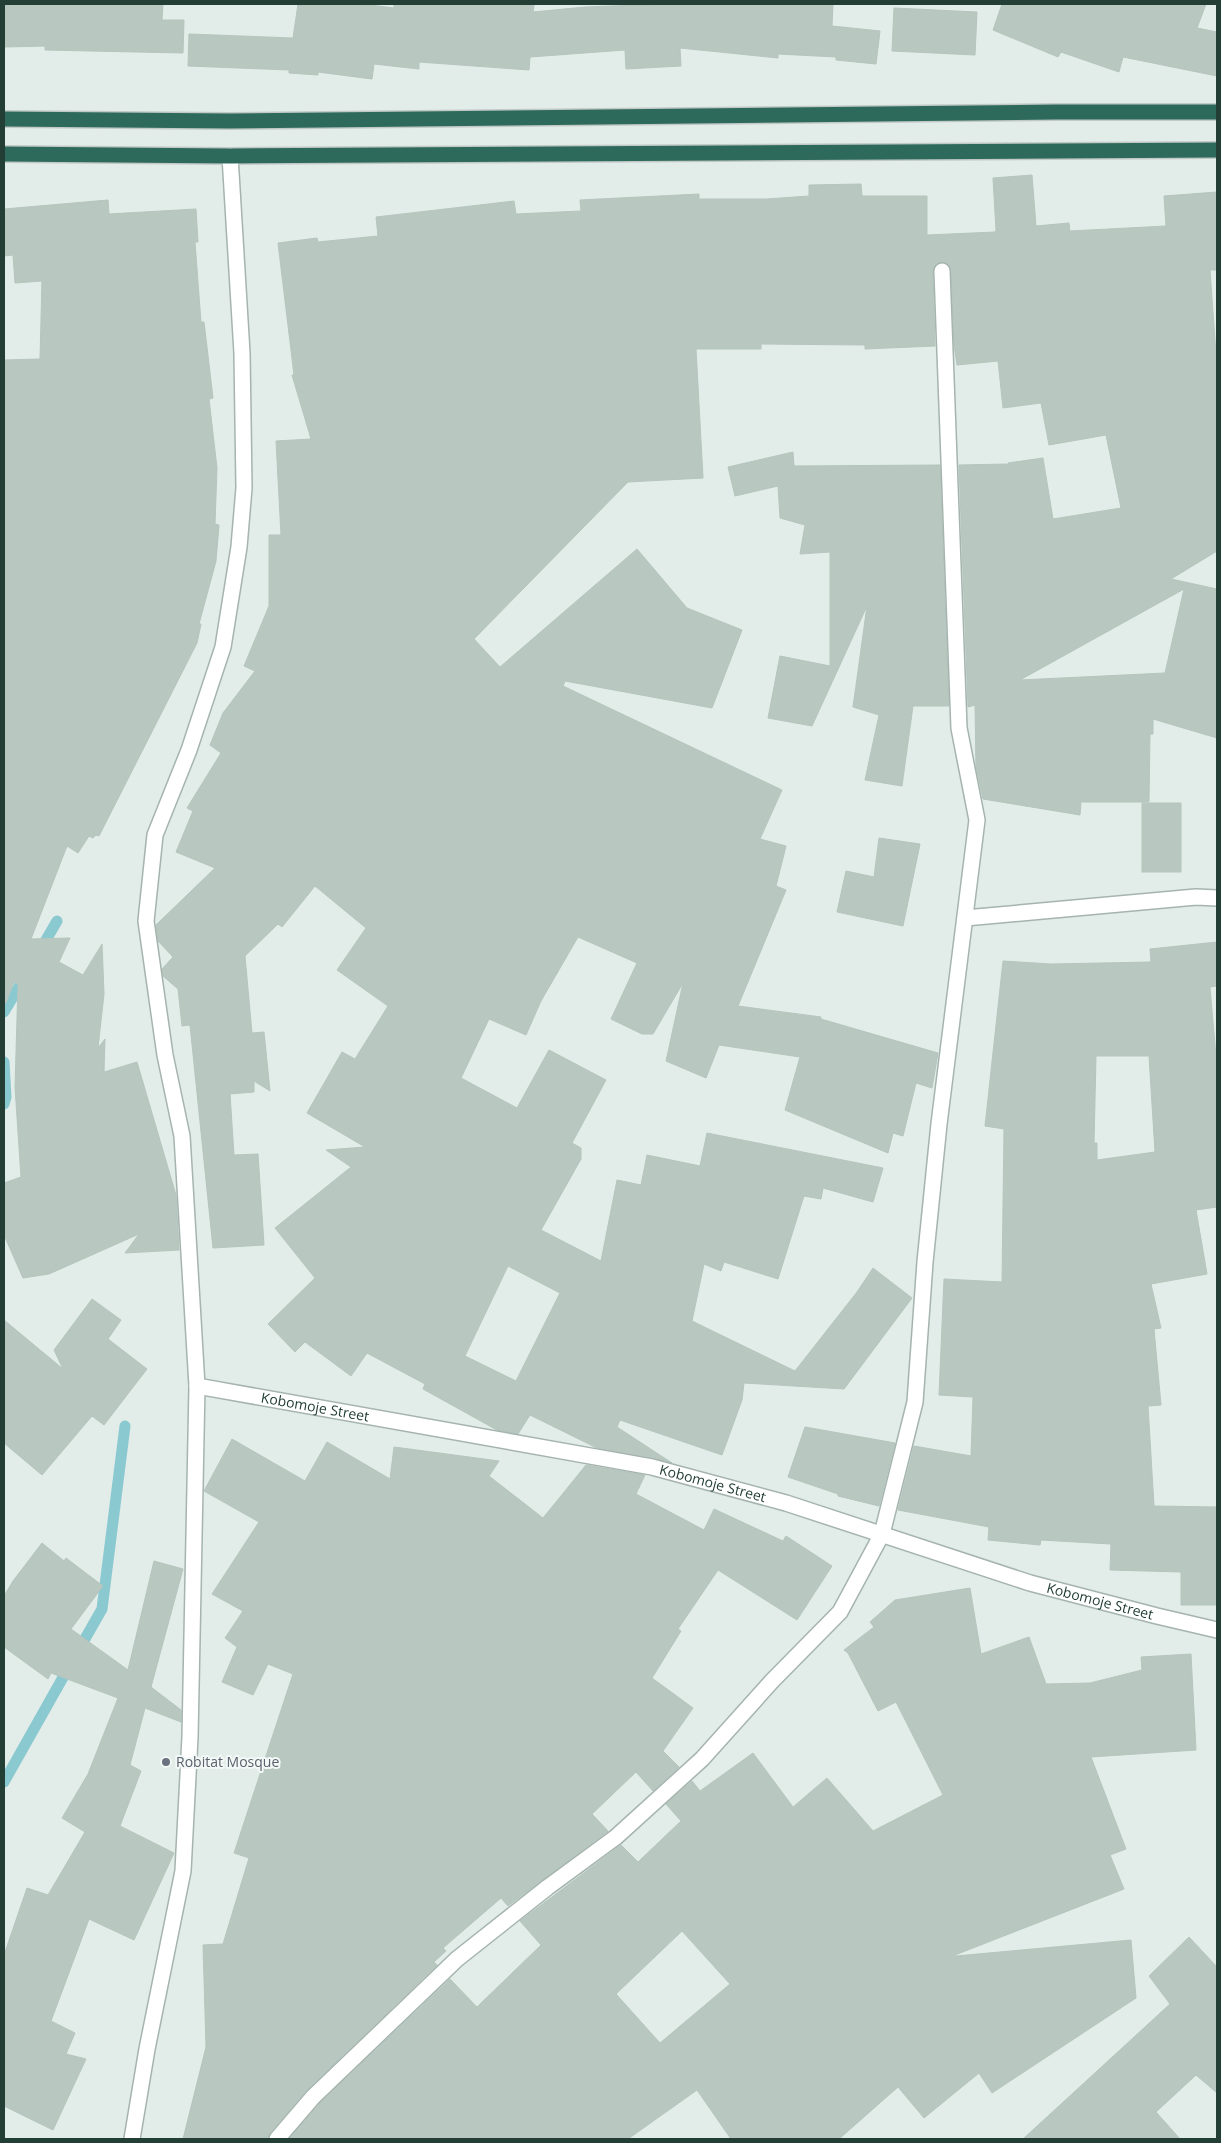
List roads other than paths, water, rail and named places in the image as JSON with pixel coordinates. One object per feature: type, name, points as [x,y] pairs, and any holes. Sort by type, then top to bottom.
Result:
[{"type":"highway","points":[[4,119],[230,121],[1046,112],[1217,112]]},
{"type":"highway","points":[[4,154],[230,156],[1217,150]]},
{"type":"street","points":[[132,2139],[147,2049],[183,1871],[190,1737],[197,1386],[182,1136],[165,1055],[146,921],[155,835],[189,750],[224,647],[240,547],[244,488],[242,353],[230,156]]},
{"type":"street","points":[[277,2139],[314,2097],[457,1960],[548,1887],[616,1837],[702,1758],[772,1681],[840,1612],[882,1534],[914,1402],[925,1262],[939,1124],[977,820],[959,728],[942,271]]},
{"type":"street","points":[[965,918],[1196,897],[1217,898]]},
{"type":"street","name":"Kobomoje Street","points":[[197,1386],[652,1467],[786,1502],[1030,1583],[1217,1630]]},
{"type":"waterway","points":[[39,952],[57,921]]},
{"type":"waterway","points":[[4,1012],[26,975]]},
{"type":"waterway","points":[[4,1062],[6,1097],[4,1104]]},
{"type":"waterway","points":[[78,1651],[102,1609],[125,1426]]},
{"type":"waterway","points":[[4,1782],[70,1665]]},
{"type":"place","name":"Robitat Mosque","points":[[166,1762]]}]
